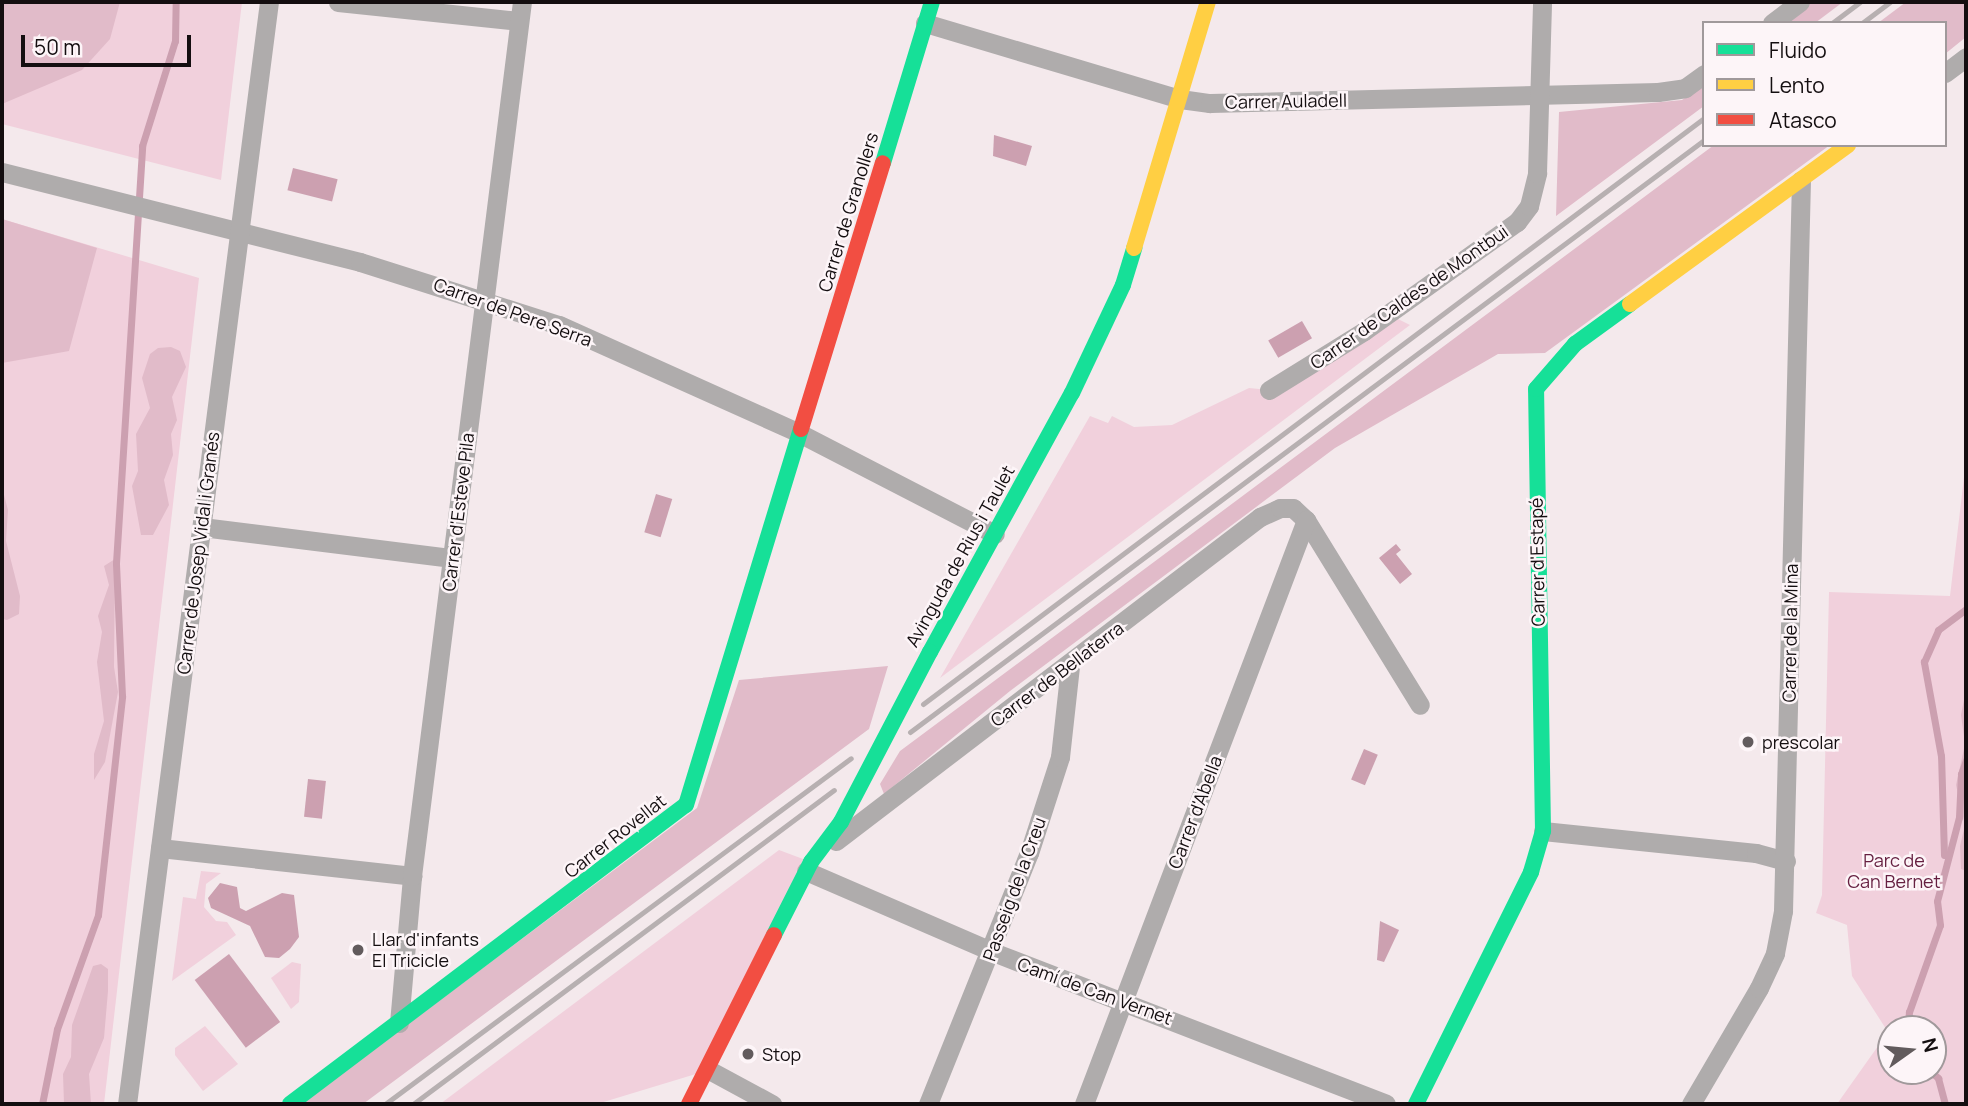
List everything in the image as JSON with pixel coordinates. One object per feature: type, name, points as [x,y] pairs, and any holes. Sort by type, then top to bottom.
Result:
[{"type":"street","name":"Carrer de Josep Vidal i Granés","points":[[127,1104],[269,2]]},
{"type":"street","points":[[338,2],[521,11]]},
{"type":"street","name":"Carrer de Granollers","points":[[801,434],[932,2]]},
{"type":"street","name":"Avinguda de Rius i Taulet","points":[[689,1104],[709,1070],[809,867],[841,822],[929,652],[1072,393],[1123,285],[1208,2]]},
{"type":"street","points":[[1540,94],[1542,2]]},
{"type":"street","points":[[1775,21],[1800,2]]},
{"type":"street","name":"Carrer d'Esteve Pila","points":[[399,1023],[412,876],[521,11]]},
{"type":"street","name":"Carrer Auladell","points":[[925,23],[1180,99],[1210,103],[1658,92],[1685,88],[1702,75]]},
{"type":"street","points":[[1947,71],[1966,57]]},
{"type":"street","name":"Carrer de Caldes de Montbui","points":[[1269,390],[1319,362],[1517,222],[1534,190],[1540,94]]},
{"type":"street","name":"Carrer d'Estapé","points":[[1416,1104],[1531,872],[1543,831],[1536,389],[1575,344],[1845,147]]},
{"type":"street","name":"Carrer de Pere Serra","points":[[2,172],[239,234],[360,262],[571,330],[801,434],[995,534]]},
{"type":"street","name":"Carrer de la Mina","points":[[1691,1104],[1737,1029],[1775,953],[1786,861],[1801,180]]},
{"type":"street","name":"Carrer Rovellat","points":[[290,1104],[686,805],[801,434]]},
{"type":"street","points":[[1299,514],[1420,705]]},
{"type":"street","name":"Carrer de Bellaterra","points":[[809,867],[882,803],[1070,666],[1260,517],[1299,514]]},
{"type":"street","name":"Carrer d'Abella","points":[[1084,1104],[1299,514]]},
{"type":"street","points":[[202,527],[452,558]]},
{"type":"street","name":"Passeig de la Creu","points":[[928,1104],[993,953],[1060,757],[1070,666]]},
{"type":"street","points":[[1543,831],[1756,853],[1786,861]]},
{"type":"street","points":[[160,848],[412,876]]},
{"type":"street","name":"Camí de Can Vernet","points":[[809,867],[993,953],[1124,1000],[1386,1104]]},
{"type":"street","points":[[709,1070],[772,1104]]},
{"type":"green space","points":[[2,2],[242,2],[221,180],[2,124]]},
{"type":"green space","points":[[2,219],[199,278],[104,1104],[2,1104]]},
{"type":"green space","points":[[1388,314],[1410,325],[940,678],[1090,416],[1108,423],[1112,416],[1134,427],[1172,425],[1249,388],[1269,390]]},
{"type":"green space","name":"Parc de Can Bernet","points":[[1966,460],[1966,1104],[1837,1104],[1877,1048],[1877,1085],[1947,1085],[1947,1015],[1877,1015],[1852,976],[1847,925],[1816,913],[1822,895],[1829,592],[1950,596]]},
{"type":"green space","points":[[779,850],[811,862],[709,1070],[597,1104],[440,1104]]},
{"type":"green space","points":[[201,871],[221,873],[206,884],[204,907],[216,921],[227,922],[236,935],[172,981],[183,897],[196,899]]},
{"type":"green space","points":[[292,962],[301,964],[299,1002],[291,1009],[271,978]]},
{"type":"green space","points":[[205,1026],[238,1064],[203,1091],[175,1055],[175,1048]]},
{"type":"shaded area","points":[[2,2],[120,2],[110,39],[82,70],[2,104]]},
{"type":"shaded area","points":[[1809,2],[1843,2],[1818,21],[1786,21]]},
{"type":"shaded area","points":[[1906,2],[1966,2],[1966,37],[1947,52],[1947,21],[1881,21]]},
{"type":"shaded area","points":[[1702,85],[1702,107],[1556,216],[1559,112],[1682,100]]},
{"type":"shaded area","points":[[994,135],[1032,146],[1026,166],[993,156]]},
{"type":"shaded area","points":[[1711,147],[1827,147],[1545,353],[1498,354],[1335,448],[1010,691],[884,794],[880,784],[900,751]]},
{"type":"shaded area","points":[[293,168],[338,179],[332,201],[287,190]]},
{"type":"shaded area","points":[[2,219],[97,248],[69,351],[2,363]]},
{"type":"shaded area","points":[[1302,321],[1312,338],[1278,358],[1268,340]]},
{"type":"shaded area","points":[[171,347],[180,351],[186,367],[172,397],[177,420],[171,434],[173,455],[164,480],[169,505],[153,535],[141,535],[132,486],[138,471],[136,434],[150,408],[142,378],[150,354],[158,348]]},
{"type":"shaded area","points":[[2,487],[8,510],[6,541],[20,596],[19,614],[7,620],[2,619]]},
{"type":"shaded area","points":[[656,494],[672,499],[661,537],[644,532]]},
{"type":"shaded area","points":[[1396,544],[1401,550],[1396,554],[1412,574],[1400,584],[1379,558]]},
{"type":"shaded area","points":[[115,559],[114,667],[118,692],[105,762],[94,780],[94,754],[104,721],[97,662],[102,632],[98,616],[109,585],[104,566]]},
{"type":"shaded area","points":[[888,666],[869,729],[363,1104],[301,1104],[697,808],[739,680]]},
{"type":"shaded area","points":[[1966,689],[1966,871],[1961,869],[1960,846],[1965,825],[1956,785],[1965,744],[1961,715]]},
{"type":"shaded area","points":[[1364,749],[1378,755],[1365,785],[1351,779]]},
{"type":"shaded area","points":[[308,779],[326,781],[322,819],[304,817]]},
{"type":"shaded area","points":[[220,883],[237,887],[240,908],[246,911],[282,893],[294,895],[299,937],[290,949],[279,958],[265,957],[250,926],[211,908],[208,898]]},
{"type":"shaded area","points":[[1380,921],[1399,930],[1384,962],[1377,960]]},
{"type":"shaded area","points":[[229,954],[280,1022],[246,1048],[195,980]]},
{"type":"shaded area","points":[[101,964],[108,969],[108,991],[104,1038],[89,1074],[91,1104],[64,1104],[63,1074],[71,1057],[72,1025],[93,966]]},
{"type":"waterway","points":[[42,1104],[57,1029],[98,915],[122,696],[116,563],[142,146],[175,41],[176,2]]},
{"type":"waterway","points":[[1944,855],[1941,756],[1924,662],[1938,630],[1966,609]]},
{"type":"waterway","points":[[1909,1015],[1940,925],[1937,901],[1959,817],[1961,774],[1966,760]]},
{"type":"waterway","points":[[1940,1085],[1945,1104]]},
{"type":"railway","points":[[1835,21],[1860,2]]},
{"type":"railway","points":[[1865,21],[1890,2]]},
{"type":"railway","points":[[923,704],[1702,120]]},
{"type":"railway","points":[[910,732],[1702,141]]},
{"type":"railway","points":[[385,1104],[851,758]]},
{"type":"railway","points":[[413,1104],[834,790]]},
{"type":"traffic: fast","points":[[883,163],[932,2]]},
{"type":"traffic: fast","points":[[930,652],[1072,393],[1123,285],[1134,248]]},
{"type":"traffic: fast","points":[[1416,1104],[1531,872],[1543,831],[1536,389],[1575,344],[1630,304]]},
{"type":"traffic: fast","points":[[290,1104],[686,805],[801,429]]},
{"type":"traffic: fast","points":[[841,822],[930,652]]},
{"type":"traffic: fast","points":[[774,935],[811,862],[841,822]]},
{"type":"traffic: slow","points":[[1134,248],[1208,2]]},
{"type":"traffic: slow","points":[[1630,304],[1845,147]]},
{"type":"traffic: jam","points":[[801,429],[883,163]]},
{"type":"traffic: jam","points":[[689,1104],[774,935]]},
{"type":"place","name":"prescolar","points":[[1748,742]]},
{"type":"place","name":"Llar d'infants El Tricicle","points":[[358,950]]},
{"type":"place","name":"Stop","points":[[748,1054]]}]
